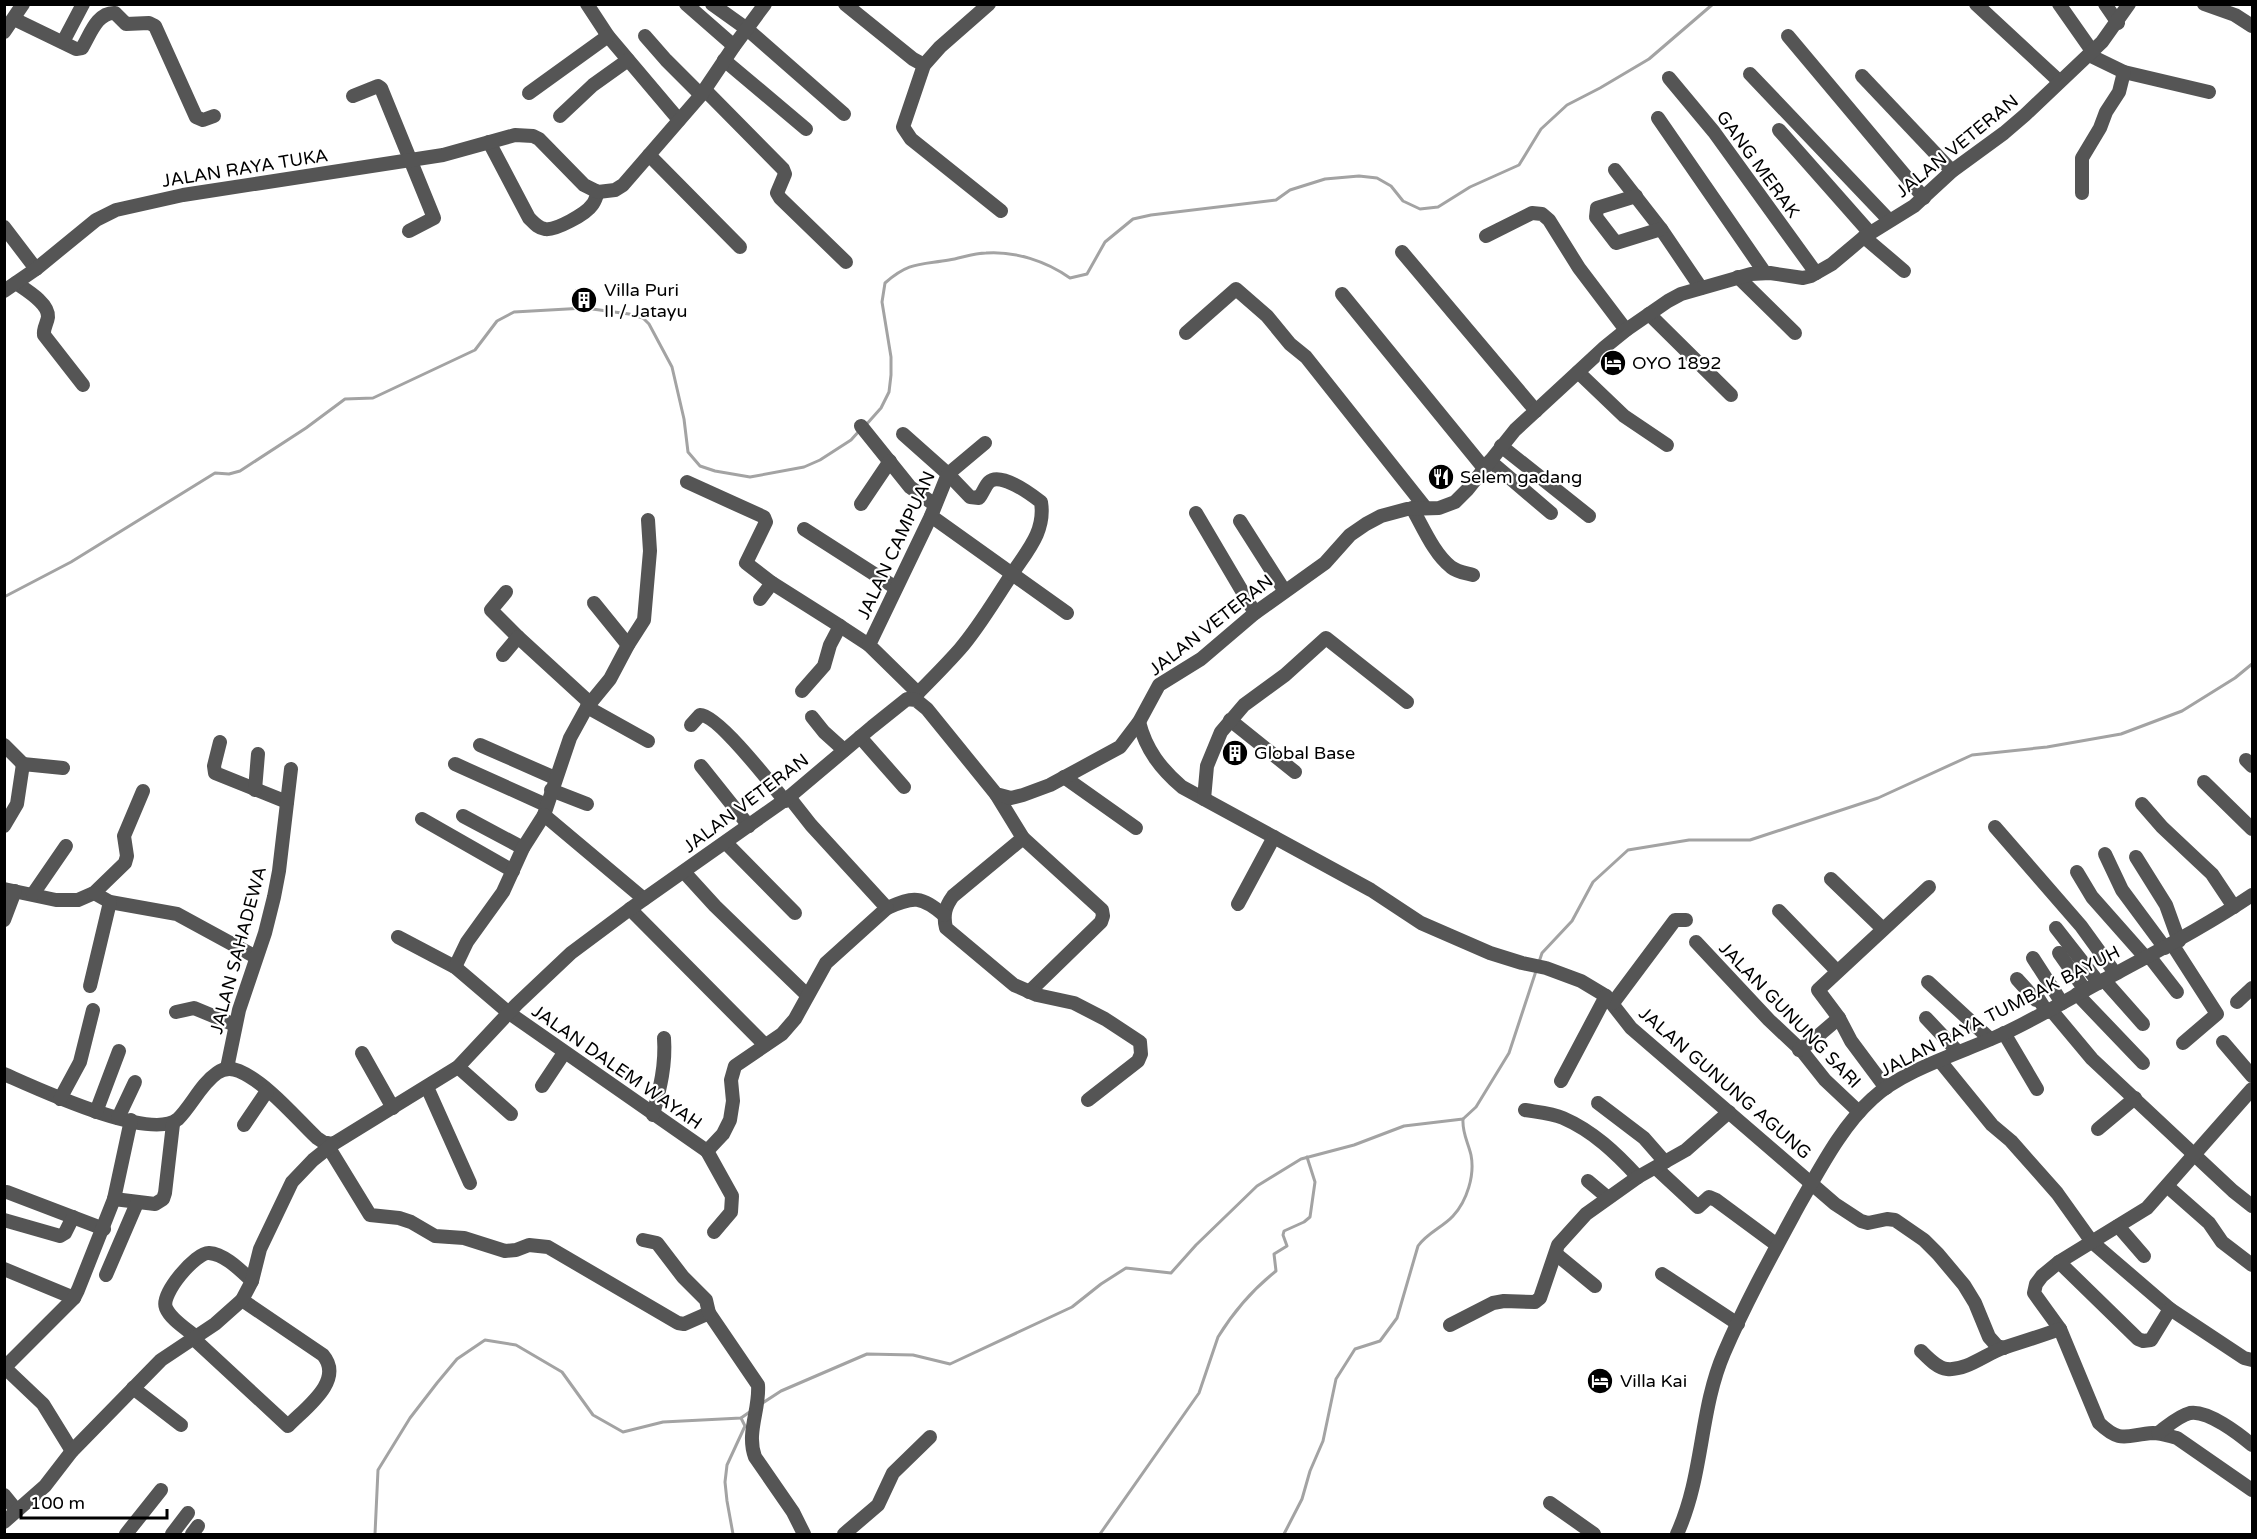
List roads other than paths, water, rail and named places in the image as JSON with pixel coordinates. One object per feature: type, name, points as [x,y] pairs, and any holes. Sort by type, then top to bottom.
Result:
[{"type":"street","points":[[4,32],[23,4]]},
{"type":"street","points":[[63,42],[83,4]]},
{"type":"street","points":[[587,4],[608,36],[679,120]]},
{"type":"street","points":[[686,4],[734,45]]},
{"type":"street","points":[[712,4],[747,29],[844,114]]},
{"type":"street","points":[[489,142],[529,219],[537,227],[547,230],[556,228],[586,212],[594,204],[598,192],[615,190],[623,185],[703,92],[765,4]]},
{"type":"street","points":[[845,4],[913,59],[924,64]]},
{"type":"street","points":[[989,4],[924,64],[903,127],[904,132],[1001,211]]},
{"type":"street","points":[[1976,4],[2059,81]]},
{"type":"street","points":[[2059,4],[2090,53],[2124,72],[2209,92]]},
{"type":"street","points":[[2105,4],[2118,23]]},
{"type":"street","name":"JALAN VETERAN","points":[[996,794],[1017,797],[1050,785],[1120,747],[1139,722],[1159,685],[1201,659],[1284,590],[1325,563],[1350,535],[1366,524],[1381,516],[1419,508],[1439,508],[1455,502],[1468,489],[1509,435],[1626,330],[1649,314],[1681,294],[1738,278],[1765,273],[1803,278],[1816,273],[1844,255],[1867,235],[1924,198],[1952,171],[2004,134],[2090,53],[2118,23],[2129,4]]},
{"type":"street","points":[[2204,4],[2235,15],[2253,26]]},
{"type":"street","points":[[14,19],[76,49],[82,48],[99,20],[111,12],[118,15],[126,24],[150,23],[155,26],[196,117],[203,120],[214,116]]},
{"type":"street","points":[[529,93],[608,36]]},
{"type":"street","points":[[645,36],[666,60],[703,92],[783,169],[785,174],[777,193],[780,198],[846,262]]},
{"type":"street","points":[[1788,36],[1924,198]]},
{"type":"street","points":[[560,116],[594,85],[628,60]]},
{"type":"street","points":[[724,60],[806,129]]},
{"type":"street","points":[[2082,193],[2082,158],[2119,92],[2124,72]]},
{"type":"street","points":[[1750,74],[1889,220]]},
{"type":"street","points":[[1862,76],[1952,171]]},
{"type":"street","name":"GANG MERAK","points":[[1669,78],[1714,132],[1816,273]]},
{"type":"street","points":[[353,96],[378,86],[381,88],[434,218],[409,231]]},
{"type":"street","points":[[1658,118],[1765,273]]},
{"type":"street","points":[[1779,130],[1867,235],[1904,271]]},
{"type":"street","name":"JALAN RAYA TUKA","points":[[10,286],[36,269],[96,220],[116,210],[183,195],[442,155],[515,135],[525,134],[539,139],[584,185],[598,192]]},
{"type":"street","points":[[649,155],[740,247]]},
{"type":"street","points":[[1615,170],[1661,229],[1701,288]]},
{"type":"street","points":[[1636,196],[1597,208],[1596,217],[1616,243],[1661,229]]},
{"type":"street","points":[[1486,236],[1532,213],[1542,214],[1550,220],[1579,268],[1626,330]]},
{"type":"street","points":[[4,227],[36,269]]},
{"type":"street","points":[[1402,252],[1536,411]]},
{"type":"street","points":[[1738,278],[1795,333]]},
{"type":"street","points":[[10,286],[45,306],[48,314],[43,330],[44,335],[83,386]]},
{"type":"street","points":[[1186,333],[1239,286],[1290,344],[1306,357],[1419,508],[1435,547],[1449,566],[1457,571],[1473,574]]},
{"type":"street","points":[[1342,294],[1486,464],[1551,513]]},
{"type":"street","points":[[1649,314],[1731,396]]},
{"type":"street","points":[[1578,372],[1624,416],[1667,445]]},
{"type":"street","points":[[861,426],[910,486],[933,510],[1011,574],[1067,613]]},
{"type":"street","points":[[903,434],[948,474]]},
{"type":"street","name":"JALAN CAMPUAN","points":[[915,696],[868,645],[897,588],[948,474],[985,443]]},
{"type":"street","points":[[1500,446],[1590,516]]},
{"type":"street","points":[[861,504],[890,461]]},
{"type":"street","name":"JALAN VETERAN","points":[[252,1281],[260,1249],[292,1182],[313,1160],[331,1146],[458,1067],[571,953],[750,826],[904,701],[915,696],[960,650],[986,615],[1011,574],[1033,546],[1043,512],[1041,502],[1031,494],[1002,479],[995,478],[988,482],[979,498],[970,497],[948,474]]},
{"type":"street","points":[[687,482],[764,517],[766,522],[746,563],[772,583],[868,645]]},
{"type":"street","points":[[1196,513],[1255,613]]},
{"type":"street","points":[[455,967],[467,942],[503,892],[523,848],[545,810],[570,738],[588,705],[610,679],[644,620],[650,551],[648,520]]},
{"type":"street","points":[[1240,521],[1284,590]]},
{"type":"street","points":[[804,529],[897,588]]},
{"type":"street","points":[[760,599],[772,583]]},
{"type":"street","points":[[506,592],[491,610],[588,705],[648,741]]},
{"type":"street","points":[[594,603],[628,645]]},
{"type":"street","points":[[802,691],[824,666],[830,645],[840,626]]},
{"type":"street","points":[[502,655],[518,637]]},
{"type":"street","points":[[1204,799],[1207,766],[1221,732],[1230,720],[1244,705],[1285,675],[1326,638],[1407,702]]},
{"type":"street","points":[[915,696],[996,794],[1023,838],[1102,910],[1101,922],[1029,992]]},
{"type":"street","points":[[691,725],[700,715],[707,716],[738,745],[887,908],[906,900],[916,899],[928,902],[944,915]]},
{"type":"street","points":[[812,717],[824,732],[844,750]]},
{"type":"street","points":[[1230,720],[1295,772]]},
{"type":"street","points":[[1139,722],[1148,749]]},
{"type":"street","points":[[860,737],[904,787]]},
{"type":"street","points":[[220,742],[214,766],[215,773],[287,802]]},
{"type":"street","points":[[4,745],[23,764],[63,768]]},
{"type":"street","points":[[480,745],[587,804]]},
{"type":"street","points":[[1120,747],[1137,746],[1148,749]]},
{"type":"street","name":"JALAN GUNUNG AGUNG","points":[[1148,749],[1170,777],[1182,787],[1371,890],[1421,923],[1490,953],[1546,968],[1581,981],[1609,999],[1632,1028],[1835,1204],[1868,1223],[1887,1218],[1895,1221],[1924,1240],[1964,1285],[1975,1303],[1989,1337],[1997,1346],[2004,1348]]},
{"type":"street","points":[[255,790],[258,754]]},
{"type":"street","points":[[4,826],[23,764]]},
{"type":"street","points":[[454,764],[545,810],[644,899]]},
{"type":"street","points":[[701,766],[750,826]]},
{"type":"street","name":"JALAN SAHADEWA","points":[[227,1068],[235,1025],[274,897],[291,769]]},
{"type":"street","points":[[1064,777],[1136,828]]},
{"type":"street","points":[[2204,782],[2253,829]]},
{"type":"street","points":[[4,920],[10,890],[67,901],[86,898],[94,893],[125,863],[127,856],[124,836],[143,791]]},
{"type":"street","points":[[2142,804],[2162,827],[2246,903]]},
{"type":"street","points":[[463,816],[523,848]]},
{"type":"street","points":[[422,819],[513,871]]},
{"type":"street","points":[[1995,827],[2081,926],[2106,979]]},
{"type":"street","points":[[1238,904],[1274,837]]},
{"type":"street","points":[[1023,838],[953,896],[947,904],[944,915],[946,928],[960,942],[992,964],[1014,985],[1036,996],[1074,1003],[1105,1019],[1140,1042],[1141,1053],[1138,1061],[1088,1100]]},
{"type":"street","points":[[726,843],[795,913]]},
{"type":"street","points":[[33,894],[66,846]]},
{"type":"street","points":[[2105,854],[2122,891],[2172,944],[2217,1014],[2183,1043]]},
{"type":"street","points":[[2136,856],[2166,905],[2172,944]]},
{"type":"street","points":[[684,872],[807,996]]},
{"type":"street","points":[[2077,872],[2092,897],[2177,992]]},
{"type":"street","points":[[1832,879],[1883,929]]},
{"type":"street","points":[[1886,1088],[1851,1041],[1839,1017],[1818,990],[1929,887]]},
{"type":"street","points":[[94,893],[110,902],[177,915],[256,957]]},
{"type":"street","points":[[90,986],[110,902]]},
{"type":"street","name":"JALAN RAYA TUMBAK BAYUH","points":[[1677,1534],[1689,1507],[1696,1480],[1714,1379],[1777,1245],[1812,1182],[1859,1112],[1873,1097],[1886,1088],[1958,1052],[2004,1033],[2246,903]]},
{"type":"street","name":"JALAN DALEM WAYAH","points":[[398,937],[455,967],[509,1013],[707,1151],[723,1134],[730,1120],[733,1101],[732,1072],[735,1066],[782,1034],[795,1019],[826,963],[887,908]]},
{"type":"street","points":[[630,909],[765,1045]]},
{"type":"street","points":[[1779,911],[1837,971]]},
{"type":"street","points":[[1561,1081],[1609,999],[1675,920],[1686,920]]},
{"type":"street","points":[[2056,928],[2106,979],[2143,1024]]},
{"type":"street","name":"JALAN GUNUNG SARI","points":[[1696,942],[1825,1080],[1859,1112]]},
{"type":"street","points":[[2059,952],[2066,999],[2092,1059],[2233,1191],[2253,1206]]},
{"type":"street","points":[[2033,958],[2066,999],[2143,1063]]},
{"type":"street","points":[[2017,979],[2036,1000],[2038,998],[2066,999]]},
{"type":"street","points":[[1928,981],[1990,1039]]},
{"type":"street","points":[[2237,1002],[2253,988]]},
{"type":"street","points":[[176,1012],[185,1008],[194,1008],[235,1025]]},
{"type":"street","points":[[60,1099],[80,1062],[93,1010]]},
{"type":"street","points":[[1799,1050],[1839,1017]]},
{"type":"street","points":[[1926,1018],[1958,1052]]},
{"type":"street","points":[[2004,1033],[2037,1089]]},
{"type":"street","points":[[653,1115],[663,1078],[664,1038]]},
{"type":"street","points":[[2223,1042],[2253,1076]]},
{"type":"street","points":[[96,1112],[119,1051]]},
{"type":"street","points":[[362,1053],[393,1108]]},
{"type":"street","points":[[542,1086],[564,1053]]},
{"type":"street","points":[[1940,1061],[1992,1125],[2011,1141],[2057,1193],[2092,1242],[2170,1309],[2244,1358],[2253,1360]]},
{"type":"street","points":[[458,1067],[512,1114]]},
{"type":"street","points":[[114,1199],[155,1204],[163,1199],[173,1124],[218,1072],[227,1068],[238,1070],[267,1091],[317,1138],[331,1146],[370,1215],[399,1218],[435,1236],[464,1238],[505,1251],[529,1245],[548,1247],[678,1323],[684,1324],[709,1313]]},
{"type":"street","points":[[4,1074],[96,1112],[156,1125],[173,1124]]},
{"type":"street","points":[[72,1451],[43,1404],[5,1368],[74,1298],[104,1229],[114,1199],[125,1119],[135,1082]]},
{"type":"street","points":[[428,1087],[470,1183]]},
{"type":"street","points":[[2253,1089],[2147,1208],[2059,1262],[2042,1276],[2036,1284],[2034,1293],[2060,1329],[2099,1423],[2110,1434],[2130,1438],[2158,1433],[2177,1438],[2253,1490]]},
{"type":"street","points":[[243,1125],[267,1091]]},
{"type":"street","points":[[2098,1128],[2135,1098]]},
{"type":"street","points":[[1598,1103],[1644,1138],[1661,1165],[1698,1207],[1709,1197],[1716,1200],[1777,1245]]},
{"type":"street","points":[[1526,1110],[1561,1117],[1577,1126],[1610,1148],[1638,1177]]},
{"type":"street","points":[[1450,1325],[1493,1303],[1535,1302],[1540,1298],[1558,1245],[1586,1214],[1638,1177],[1686,1150],[1729,1112]]},
{"type":"street","points":[[707,1151],[732,1196],[731,1212],[714,1232]]},
{"type":"street","points":[[1587,1181],[1607,1197]]},
{"type":"street","points":[[2168,1186],[2214,1228],[2222,1242],[2253,1265]]},
{"type":"street","points":[[6,1192],[104,1229]]},
{"type":"street","points":[[106,1275],[137,1203]]},
{"type":"street","points":[[4,1220],[60,1236],[65,1233],[73,1217]]},
{"type":"street","points":[[2118,1226],[2144,1256]]},
{"type":"street","points":[[655,1241],[683,1277],[706,1300],[709,1313],[758,1385],[759,1398],[753,1418],[752,1443],[756,1458],[793,1512],[804,1534]]},
{"type":"street","points":[[4,1522],[45,1486],[72,1451],[164,1357],[195,1338],[243,1300],[252,1281],[230,1262],[207,1252],[200,1255],[175,1281],[166,1296],[165,1302],[171,1315],[195,1338],[288,1426],[321,1392],[329,1378],[328,1361],[323,1355],[243,1300]]},
{"type":"street","points":[[1556,1254],[1595,1286]]},
{"type":"street","points":[[2059,1262],[2138,1339],[2151,1340],[2170,1309]]},
{"type":"street","points":[[4,1269],[74,1298]]},
{"type":"street","points":[[1662,1274],[1738,1324]]},
{"type":"street","points":[[1920,1352],[1938,1366],[1955,1369],[2004,1348],[2014,1347],[2060,1329]]},
{"type":"street","points":[[133,1388],[181,1425]]},
{"type":"street","points":[[2158,1433],[2175,1420],[2193,1412],[2222,1423],[2253,1446]]},
{"type":"street","points":[[844,1534],[878,1505],[893,1473],[930,1437]]},
{"type":"street","points":[[126,1534],[161,1490]]},
{"type":"street","points":[[4,1495],[17,1511]]},
{"type":"street","points":[[1550,1503],[1594,1534]]},
{"type":"street","points":[[172,1534],[188,1513]]},
{"type":"waterway","points":[[865,426],[881,408],[889,392],[891,357],[882,302],[885,283],[901,271],[922,264],[977,254],[997,253],[1030,258],[1070,278],[1087,274],[1105,242],[1133,219],[1276,200],[1290,190],[1325,179],[1359,176],[1377,178],[1391,186],[1403,201],[1420,209],[1438,207],[1470,187],[1519,165],[1541,129],[1567,105],[1649,59],[1713,4]]},
{"type":"waterway","points":[[4,597],[71,562],[215,473],[229,474],[240,471],[306,428],[345,399],[373,398],[475,350],[497,321],[514,312],[585,308],[643,318],[649,324],[672,367],[684,419],[688,452],[700,466],[750,477],[804,467],[820,460],[851,440],[860,430]]},
{"type":"waterway","points":[[1539,962],[1542,953],[1572,921],[1593,882],[1628,850],[1689,840],[1750,840],[1878,798],[1972,755],[2047,747],[2121,734],[2182,711],[2235,678],[2252,664]]},
{"type":"waterway","points":[[761,1404],[781,1391],[867,1354],[913,1355],[950,1364],[1072,1307],[1126,1268],[1171,1273],[1196,1245],[1257,1186],[1301,1159],[1354,1145],[1404,1126],[1463,1119],[1476,1107],[1509,1053],[1536,971]]},
{"type":"waterway","points":[[1284,1534],[1302,1499],[1310,1471],[1323,1441],[1336,1379],[1355,1349],[1380,1341],[1397,1318],[1418,1246],[1453,1216],[1466,1195],[1471,1179],[1472,1163],[1464,1133],[1463,1119]]},
{"type":"waterway","points":[[1100,1534],[1199,1393],[1218,1337],[1224,1327],[1251,1293],[1276,1271],[1274,1254],[1287,1246],[1284,1231],[1310,1217],[1315,1182],[1307,1157]]},
{"type":"waterway","points":[[375,1534],[378,1470],[410,1418],[437,1383],[457,1359],[485,1340],[516,1345],[562,1372],[593,1415],[623,1432],[663,1422],[741,1418],[751,1411]]},
{"type":"waterway","points":[[733,1534],[725,1482],[727,1465],[745,1426],[741,1418]]},
{"type":"place","name":"Villa Puri II / Jatayu","points":[[584,300]]},
{"type":"place","name":"OYO 1892","points":[[1613,363]]},
{"type":"place","name":"Selem gadang","points":[[1441,477]]},
{"type":"place","name":"Global Base","points":[[1235,753]]},
{"type":"place","name":"Villa Kai","points":[[1600,1381]]}]
